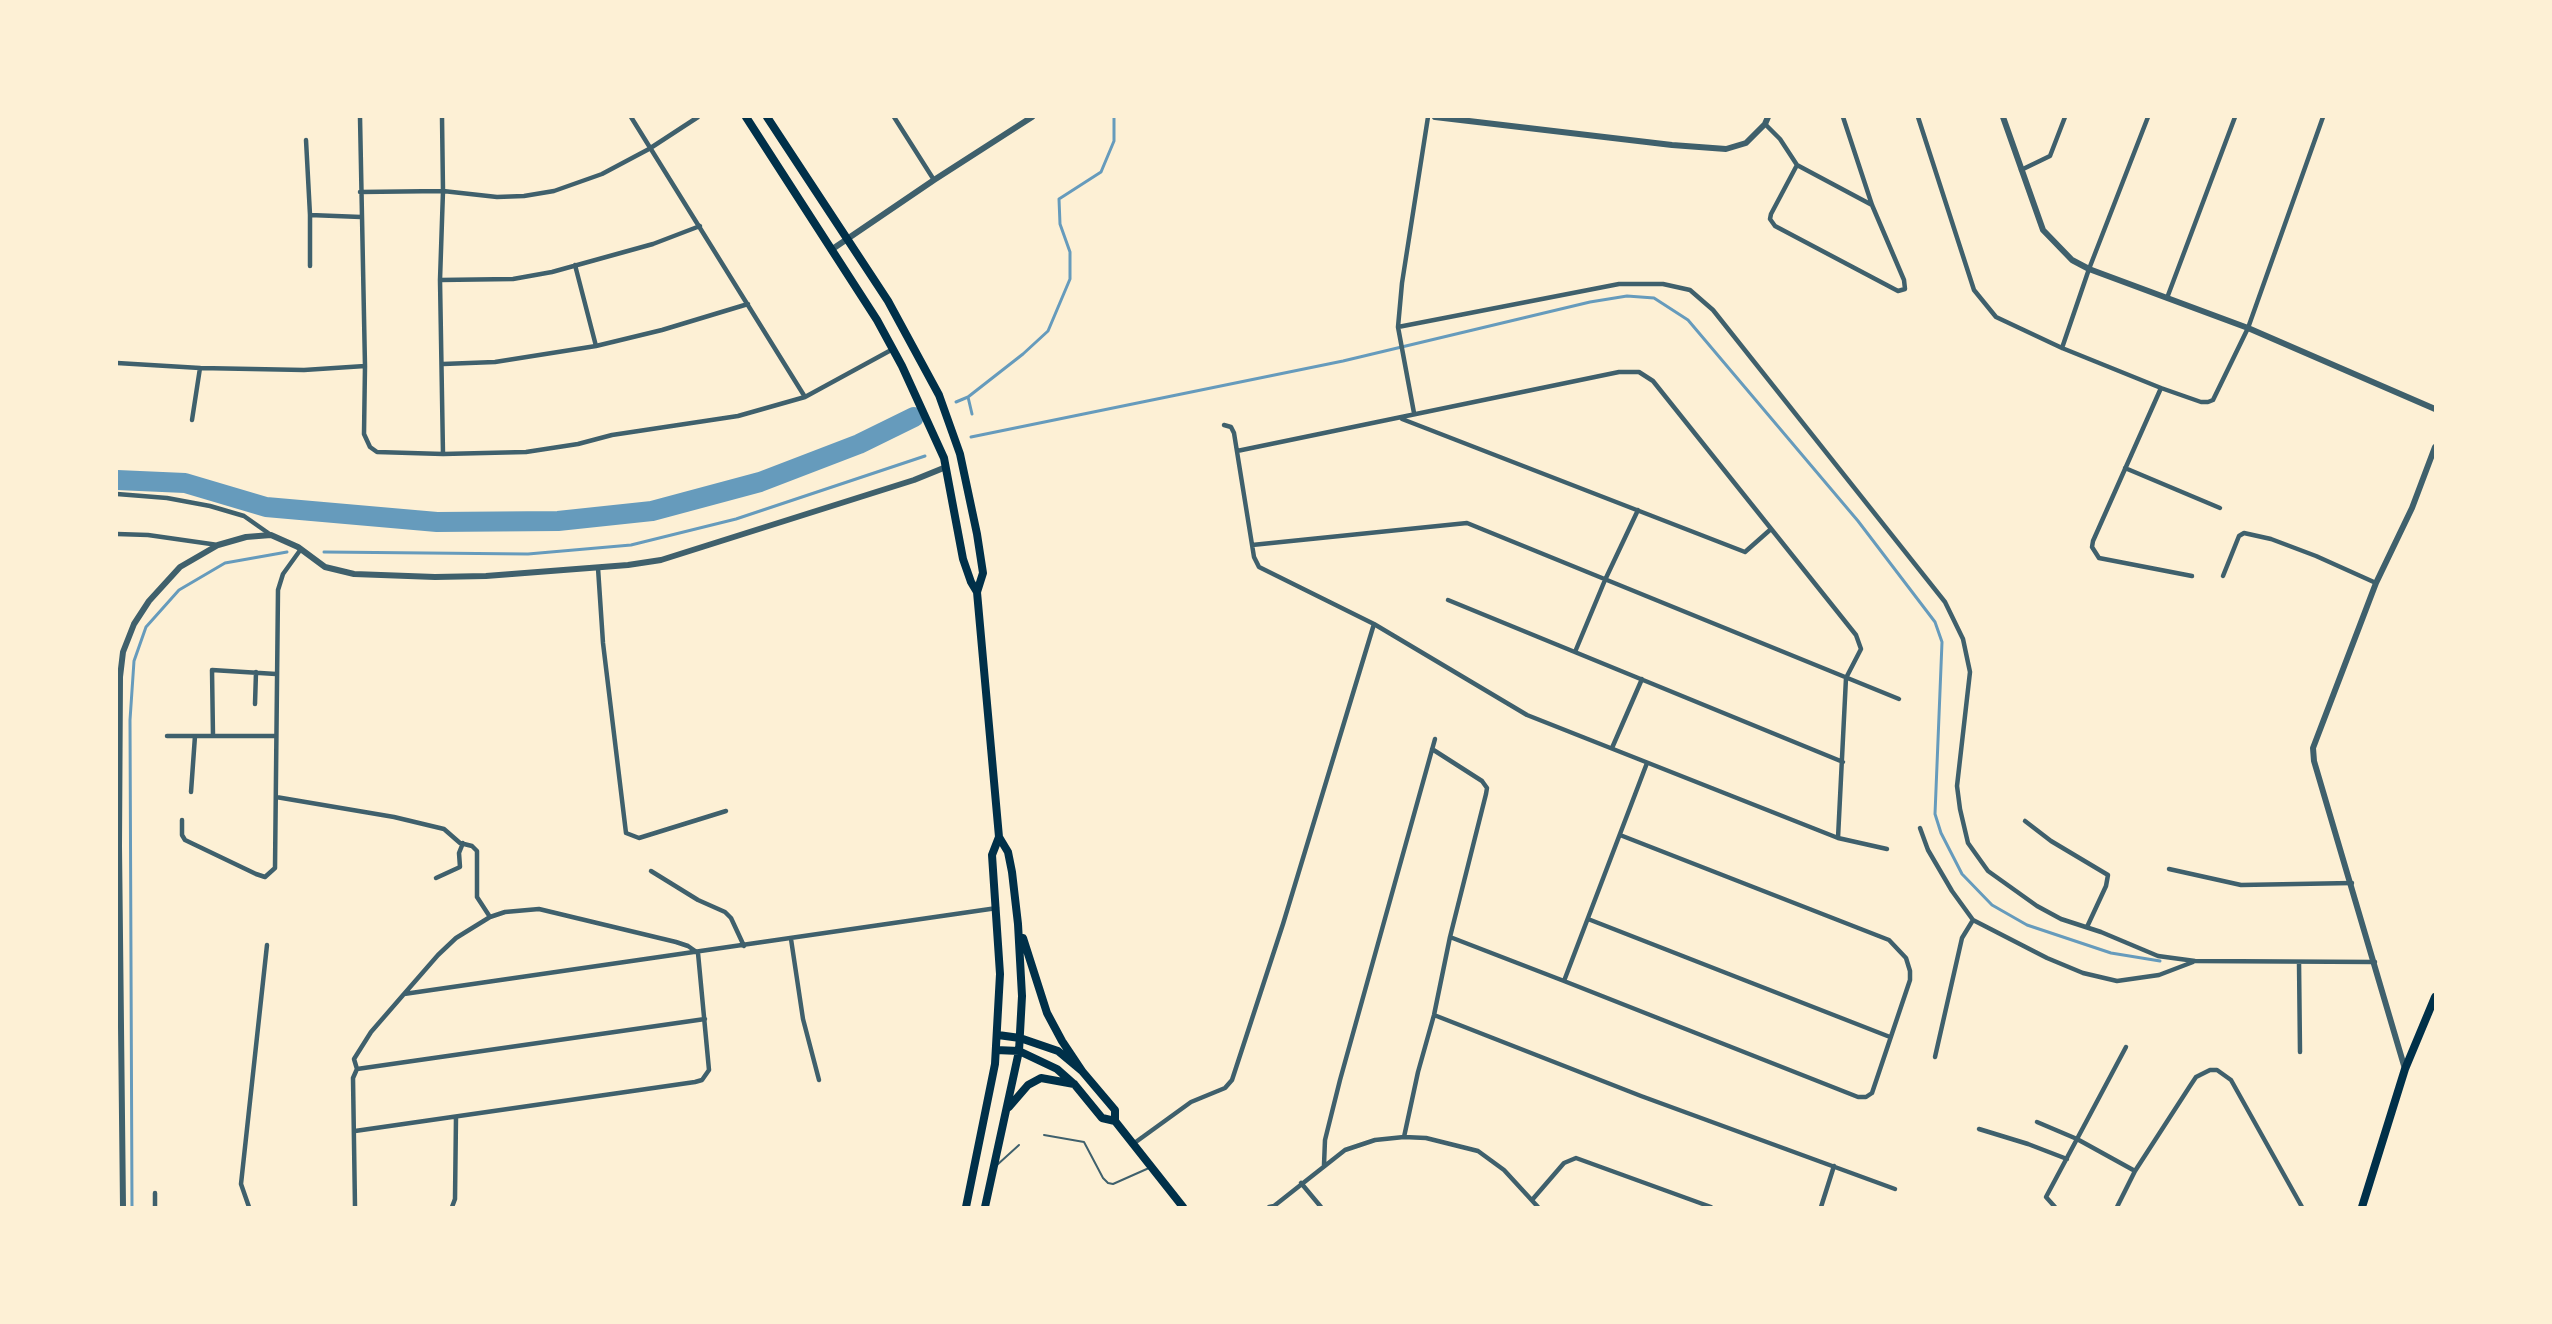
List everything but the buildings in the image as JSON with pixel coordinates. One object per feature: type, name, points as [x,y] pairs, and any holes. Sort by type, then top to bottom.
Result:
[{"type":"highway","points":[[746,117],[877,320],[933,429],[946,467],[963,559],[970,582],[977,592]]},
{"type":"highway","points":[[768,117],[903,327],[939,395],[953,429],[965,475],[983,573],[977,592],[999,837],[1008,852],[1018,924],[1022,996],[1019,1051],[985,1207]]},
{"type":"highway","points":[[966,1207],[998,1035],[1000,963],[998,908],[992,855],[999,837]]},
{"type":"highway","points":[[1018,924],[1047,1013],[1082,1071],[1115,1110],[1115,1121]]},
{"type":"highway","points":[[2362,1207],[2405,1070],[2435,997]]},
{"type":"highway","points":[[998,1035],[1020,1038],[1058,1052],[1082,1071]]},
{"type":"highway","points":[[996,1050],[1019,1051],[1057,1069],[1075,1085],[1102,1118],[1115,1121],[1183,1207]]},
{"type":"highway","points":[[1007,1110],[1028,1085],[1041,1078],[1075,1085]]},
{"type":"street","points":[[360,117],[365,366],[364,434],[370,447],[377,452],[443,454],[526,452],[578,444],[612,435],[738,416],[805,397],[893,349]]},
{"type":"street","points":[[442,117],[443,192],[440,280],[443,454]]},
{"type":"street","points":[[631,117],[805,397]]},
{"type":"street","points":[[360,192],[443,192],[497,197],[524,196],[554,190],[602,174],[650,149],[698,117]]},
{"type":"street","points":[[894,117],[934,180]]},
{"type":"street","points":[[831,250],[1032,117]]},
{"type":"street","points":[[1414,413],[1398,327],[1402,283],[1428,117]]},
{"type":"street","points":[[1435,117],[1672,145],[1726,149],[1746,142],[1767,120],[1797,165],[1872,205]]},
{"type":"street","points":[[1797,165],[1771,214],[1770,219],[1775,226],[1898,291],[1905,289],[1904,280],[1872,205],[1843,117]]},
{"type":"street","points":[[1918,117],[1974,290],[1996,317],[2062,348],[2201,402],[2213,400],[2248,328],[2323,117]]},
{"type":"street","points":[[2003,117],[2043,230],[2064,252],[2089,269],[2248,328],[2435,409]]},
{"type":"street","points":[[2021,170],[2050,156],[2065,117]]},
{"type":"street","points":[[2062,348],[2089,269],[2148,117]]},
{"type":"street","points":[[2167,298],[2235,117]]},
{"type":"street","points":[[306,140],[310,266]]},
{"type":"street","points":[[310,215],[361,217]]},
{"type":"street","points":[[440,280],[513,279],[653,244],[700,226]]},
{"type":"street","points":[[575,265],[596,345]]},
{"type":"street","points":[[1398,327],[1619,284],[1663,284],[1690,290],[1713,310],[1945,602],[1963,639],[1970,672],[1957,786],[1963,827],[1977,857],[1988,871],[2037,906],[2061,919],[2158,956],[2195,961],[2375,962]]},
{"type":"street","points":[[443,364],[495,362],[596,345],[662,330],[748,304]]},
{"type":"street","points":[[117,363],[200,368],[304,370],[365,366]]},
{"type":"street","points":[[192,420],[200,368]]},
{"type":"street","points":[[1237,451],[1619,372],[1640,372],[1653,381],[1856,635],[1861,649],[1846,678],[1838,838]]},
{"type":"street","points":[[2162,388],[2093,541],[2094,553],[2099,558],[2192,576]]},
{"type":"street","points":[[1401,418],[1745,552],[1771,529]]},
{"type":"street","points":[[1224,425],[1233,430],[1256,563],[1263,571],[1374,624],[1527,715],[1838,838],[1887,849]]},
{"type":"street","points":[[2405,1070],[2352,883],[2314,760],[2313,748],[2376,583],[2412,508],[2435,447]]},
{"type":"street","points":[[117,494],[167,498],[210,506],[244,516],[271,535],[301,549],[325,567],[354,574],[486,576],[598,568],[661,560],[914,480],[946,467]]},
{"type":"street","points":[[2125,468],[2220,508]]},
{"type":"street","points":[[1575,652],[1638,510]]},
{"type":"street","points":[[1252,544],[1467,523],[1899,699]]},
{"type":"street","points":[[2223,576],[2239,536],[2244,533],[2271,539],[2316,556],[2376,583]]},
{"type":"street","points":[[117,534],[148,535],[218,545]]},
{"type":"street","points":[[123,1207],[118,874],[120,650],[149,601],[180,567],[218,545],[246,537],[271,535]]},
{"type":"street","points":[[182,820],[182,835],[185,840],[265,877],[275,868],[278,590],[283,574],[301,549]]},
{"type":"street","points":[[598,568],[604,653],[626,833],[639,838],[726,812]]},
{"type":"street","points":[[1448,600],[1843,762]]},
{"type":"street","points":[[1133,1143],[1191,1102],[1226,1088],[1232,1080],[1283,924],[1374,624]]},
{"type":"street","points":[[213,736],[212,670],[276,674]]},
{"type":"street","points":[[255,672],[255,704]]},
{"type":"street","points":[[1612,748],[1642,679]]},
{"type":"street","points":[[166,736],[276,736]]},
{"type":"street","points":[[191,792],[195,736]]},
{"type":"street","points":[[1324,1165],[1325,1140],[1340,1080],[1435,739]]},
{"type":"street","points":[[1404,1137],[1486,788],[1482,781],[1432,749]]},
{"type":"street","points":[[1564,981],[1647,763]]},
{"type":"street","points":[[276,797],[394,817],[444,829],[477,851],[477,897],[490,917]]},
{"type":"street","points":[[2025,820],[2051,841],[2108,875],[2106,886],[2087,927]]},
{"type":"street","points":[[1920,828],[1928,850],[1952,891],[1973,920],[2047,958],[2083,973],[2117,981],[2159,975],[2195,961]]},
{"type":"street","points":[[1450,937],[1858,1097],[1872,1094],[1910,980],[1906,958],[1889,940],[1620,835]]},
{"type":"street","points":[[436,878],[460,867],[459,854],[463,843]]},
{"type":"street","points":[[2169,869],[2241,885],[2352,883]]},
{"type":"street","points":[[651,871],[698,900],[725,912],[744,946]]},
{"type":"street","points":[[404,994],[998,908]]},
{"type":"street","points":[[355,1207],[353,1078],[357,1069],[354,1060],[356,1053],[370,1032],[438,955],[456,938],[490,917],[522,909],[539,909],[682,944],[698,953]]},
{"type":"street","points":[[1588,920],[1890,1037]]},
{"type":"street","points":[[1935,1057],[1962,938],[1973,920]]},
{"type":"street","points":[[791,939],[803,1018],[819,1080]]},
{"type":"street","points":[[249,1207],[241,1184],[267,945]]},
{"type":"street","points":[[355,1131],[702,1080],[710,1064],[698,953]]},
{"type":"street","points":[[2299,962],[2300,1052]]},
{"type":"street","points":[[1434,1015],[1641,1096],[1895,1189]]},
{"type":"street","points":[[357,1069],[705,1019]]},
{"type":"street","points":[[2055,1207],[2046,1197],[2126,1047]]},
{"type":"street","points":[[2116,1207],[2135,1171],[2196,1077],[2203,1072],[2217,1070],[2231,1080],[2302,1207]]},
{"type":"street","points":[[452,1207],[455,1199],[456,1117]]},
{"type":"street","points":[[2037,1122],[2077,1139],[2135,1171]]},
{"type":"street","points":[[1979,1129],[2067,1159]]},
{"type":"street","points":[[1272,1207],[1345,1150],[1376,1140],[1404,1137],[1426,1138],[1478,1151],[1504,1170],[1538,1207]]},
{"type":"street","points":[[1532,1200],[1564,1163],[1576,1158],[1711,1207]]},
{"type":"street","points":[[1821,1207],[1834,1166]]},
{"type":"street","points":[[1301,1183],[1321,1207]]},
{"type":"street","points":[[155,1193],[155,1207]]},
{"type":"lane","points":[[1044,1135],[1084,1142],[1108,1183],[1113,1184],[1151,1166]]},
{"type":"lane","points":[[995,1167],[1019,1145]]},
{"type":"waterway","points":[[956,402],[968,397],[1023,354],[1048,331],[1070,279],[1070,252],[1060,224],[1059,199],[1101,172],[1114,141],[1114,117]]},
{"type":"waterway","points":[[971,437],[1343,361],[1590,302],[1627,296],[1654,298],[1688,320],[1858,521],[1935,622],[1942,642],[1935,814],[1941,833],[1962,874],[1992,905],[2027,925],[2111,953],[2160,961]]},
{"type":"waterway","points":[[968,397],[972,414]]},
{"type":"waterway","points":[[117,480],[185,483],[266,507],[437,522],[558,521],[652,511],[760,482],[859,444],[914,417]]},
{"type":"waterway","points":[[324,552],[528,554],[631,545],[736,519],[925,456]]},
{"type":"waterway","points":[[132,1207],[130,720],[134,661],[146,627],[179,590],[225,563],[287,552]]}]
